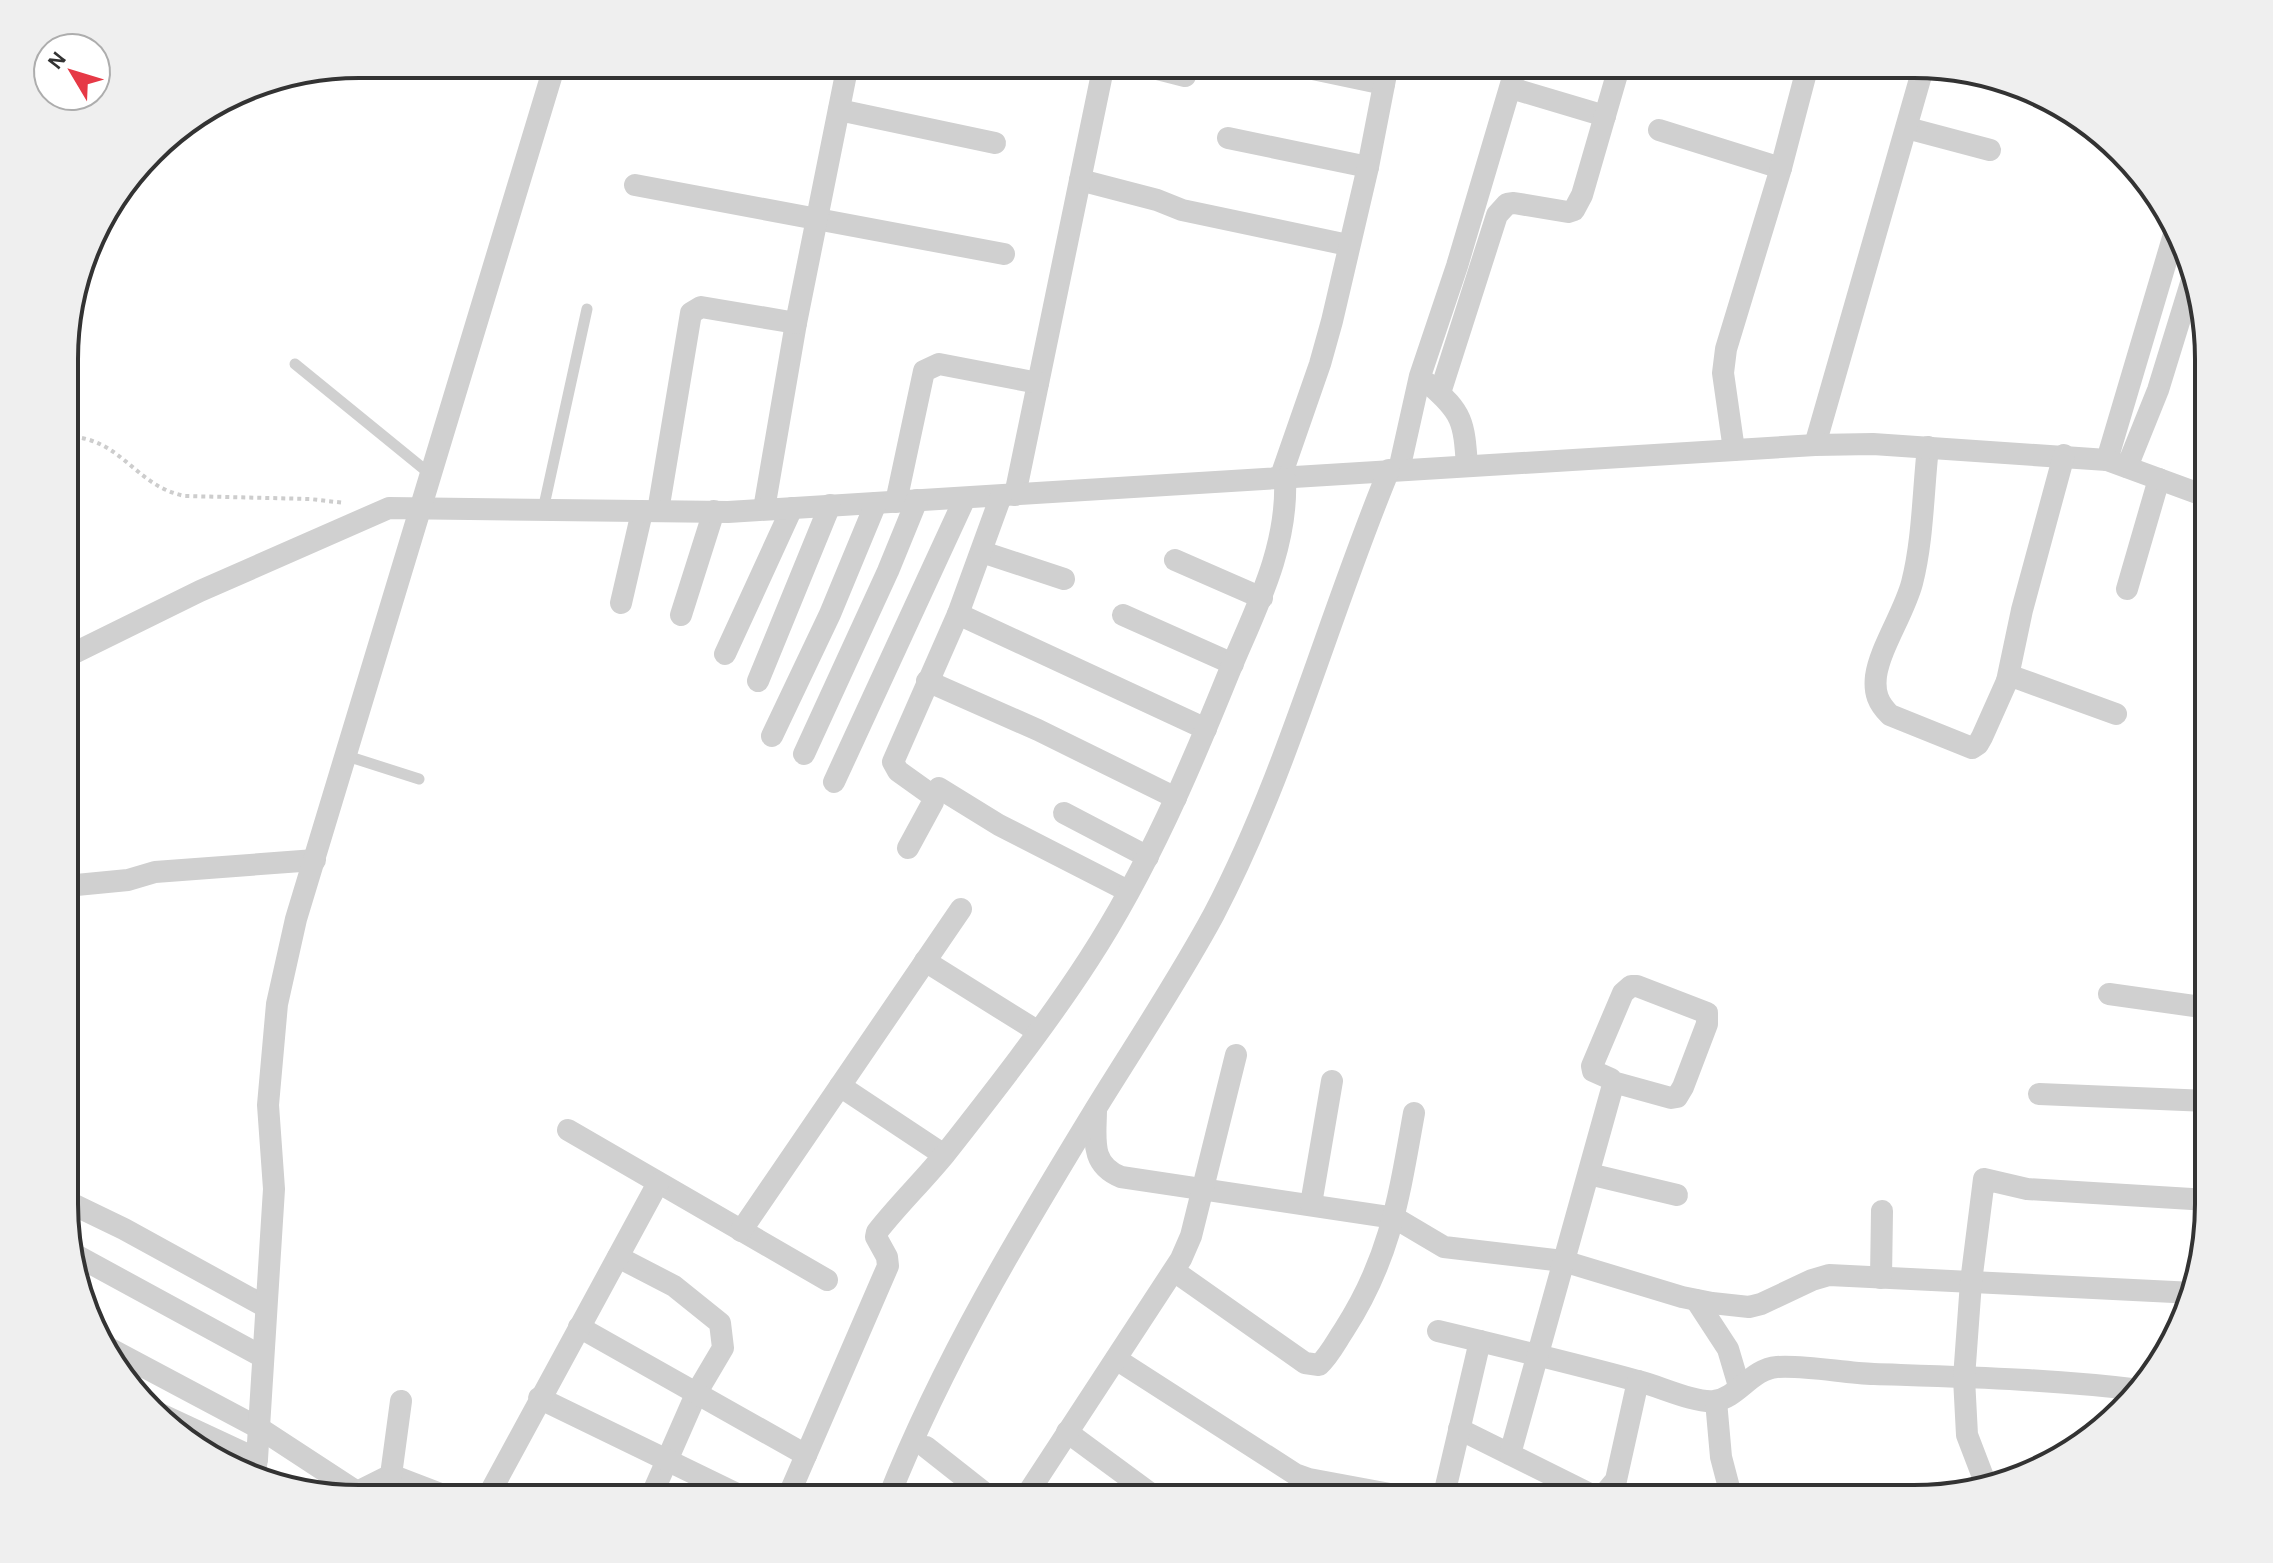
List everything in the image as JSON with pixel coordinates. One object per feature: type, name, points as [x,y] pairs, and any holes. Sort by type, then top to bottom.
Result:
[{"type":"street","points":[[255,1465],[274,1189],[268,1105],[277,1004],[296,919],[551,78]]},
{"type":"street","points":[[764,509],[796,323],[845,78]]},
{"type":"street","points":[[908,848],[933,796],[898,771],[893,762],[1008,495],[1038,383],[1101,78]]},
{"type":"street","points":[[793,1484],[888,1266],[887,1257],[876,1237],[877,1232],[944,1155],[1090,958],[1148,857],[1262,598],[1281,534],[1282,479],[1320,364],[1368,167],[1385,79]]},
{"type":"street","points":[[894,1484],[933,1395],[973,1319],[1212,917],[1270,796],[1420,376],[1513,79]]},
{"type":"street","points":[[1440,393],[1497,215],[1507,204],[1514,203],[1568,212],[1574,210],[1582,195],[1616,79]]},
{"type":"street","points":[[1734,450],[1723,373],[1726,349],[1804,79]]},
{"type":"street","points":[[1815,445],[1920,79]]},
{"type":"street","points":[[1511,88],[1605,116]]},
{"type":"street","points":[[839,110],[995,143]]},
{"type":"street","points":[[1907,128],[1990,150]]},
{"type":"street","points":[[1659,130],[1781,168]]},
{"type":"street","points":[[1228,138],[1368,167]]},
{"type":"street","points":[[1080,180],[1157,200],[1182,210],[1348,245]]},
{"type":"street","points":[[635,185],[1004,254]]},
{"type":"street","points":[[2117,463],[2171,246]]},
{"type":"street","points":[[2117,463],[2158,390],[2187,295]]},
{"type":"street","points":[[621,603],[650,512],[691,313],[701,307],[796,323]]},
{"type":"street","points":[[804,754],[888,571],[896,502],[924,371],[939,364],[1038,383]]},
{"type":"street","points":[[1420,376],[1451,403],[1461,418],[1467,466]]},
{"type":"street","points":[[78,651],[200,591],[389,508],[650,512],[792,508],[1815,445],[1928,447],[2064,455],[2117,463],[2194,492]]},
{"type":"street","points":[[1928,447],[1916,566],[1877,673],[1875,692],[1881,706],[1890,715],[1972,748],[1982,737],[2007,681],[2022,610],[2064,455]]},
{"type":"street","points":[[2127,589],[2159,479]]},
{"type":"street","points":[[834,782],[965,498]]},
{"type":"street","points":[[772,736],[830,614],[896,502]]},
{"type":"street","points":[[758,681],[830,505]]},
{"type":"street","points":[[725,654],[792,508]]},
{"type":"street","points":[[681,615],[714,511]]},
{"type":"street","points":[[982,552],[1064,579]]},
{"type":"street","points":[[1175,560],[1262,598]]},
{"type":"street","points":[[958,614],[1206,729]]},
{"type":"street","points":[[1123,615],[1233,664]]},
{"type":"street","points":[[2007,681],[2018,678],[2116,714]]},
{"type":"street","points":[[927,681],[1038,730],[1176,798]]},
{"type":"street","points":[[939,788],[999,825],[1128,891]]},
{"type":"street","points":[[1064,813],[1148,857]]},
{"type":"street","points":[[79,885],[128,880],[155,872],[315,860]]},
{"type":"street","points":[[741,1231],[961,909]]},
{"type":"street","points":[[925,961],[1037,1031]]},
{"type":"street","points":[[1637,986],[1707,1013],[1707,1024],[1677,1097],[1613,1082],[1596,1074],[1592,1066],[1627,988],[1637,986]]},
{"type":"street","points":[[2109,994],[2195,1006]]},
{"type":"street","points":[[1033,1484],[1174,1271],[1191,1236],[1236,1055]]},
{"type":"street","points":[[1311,1204],[1332,1081]]},
{"type":"street","points":[[1510,1454],[1613,1082]]},
{"type":"street","points":[[840,1086],[944,1155]]},
{"type":"street","points":[[2039,1094],[2195,1100]]},
{"type":"street","points":[[1096,1109],[1096,1150],[1101,1164],[1121,1177],[1395,1218],[1444,1247],[1563,1261],[1696,1300],[1749,1307],[1774,1299],[1822,1276],[2180,1292]]},
{"type":"street","points":[[1174,1271],[1305,1363],[1319,1365],[1361,1303],[1376,1274],[1395,1218],[1414,1113]]},
{"type":"street","points":[[568,1130],[827,1280]]},
{"type":"street","points":[[1589,1174],[1677,1195]]},
{"type":"street","points":[[1983,1476],[1967,1435],[1964,1378],[1971,1282],[1984,1179],[2027,1189],[2195,1199]]},
{"type":"street","points":[[494,1484],[658,1183]]},
{"type":"street","points":[[79,1207],[266,1307]]},
{"type":"street","points":[[1881,1278],[1882,1211]]},
{"type":"street","points":[[618,1257],[674,1286],[720,1323],[723,1348],[697,1392],[656,1484]]},
{"type":"street","points":[[83,1259],[263,1357]]},
{"type":"street","points":[[1696,1300],[1728,1349],[1739,1386]]},
{"type":"street","points":[[579,1327],[806,1455]]},
{"type":"street","points":[[1438,1331],[1716,1401],[1767,1369],[1780,1367],[1837,1373],[2083,1383],[2126,1388]]},
{"type":"street","points":[[1446,1485],[1480,1341]]},
{"type":"street","points":[[122,1355],[259,1428],[343,1484]]},
{"type":"street","points":[[1116,1359],[1295,1474],[1339,1485]]},
{"type":"street","points":[[1612,1485],[1616,1480],[1638,1381]]},
{"type":"street","points":[[539,1398],[717,1484]]},
{"type":"street","points":[[391,1475],[401,1401]]},
{"type":"street","points":[[1716,1401],[1721,1457],[1728,1485]]},
{"type":"street","points":[[1459,1429],[1572,1485]]},
{"type":"street","points":[[1067,1432],[1138,1485]]},
{"type":"street","points":[[926,1447],[973,1484]]},
{"type":"street","points":[[377,1484],[391,1475]]},
{"type":"street","points":[[391,1475],[415,1484]]},
{"type":"lane","points":[[543,510],[587,309]]},
{"type":"lane","points":[[295,364],[430,474]]},
{"type":"lane","points":[[347,756],[419,779]]},
{"type":"path","points":[[78,437],[102,443],[152,484],[169,493],[310,499],[389,508]]}]
